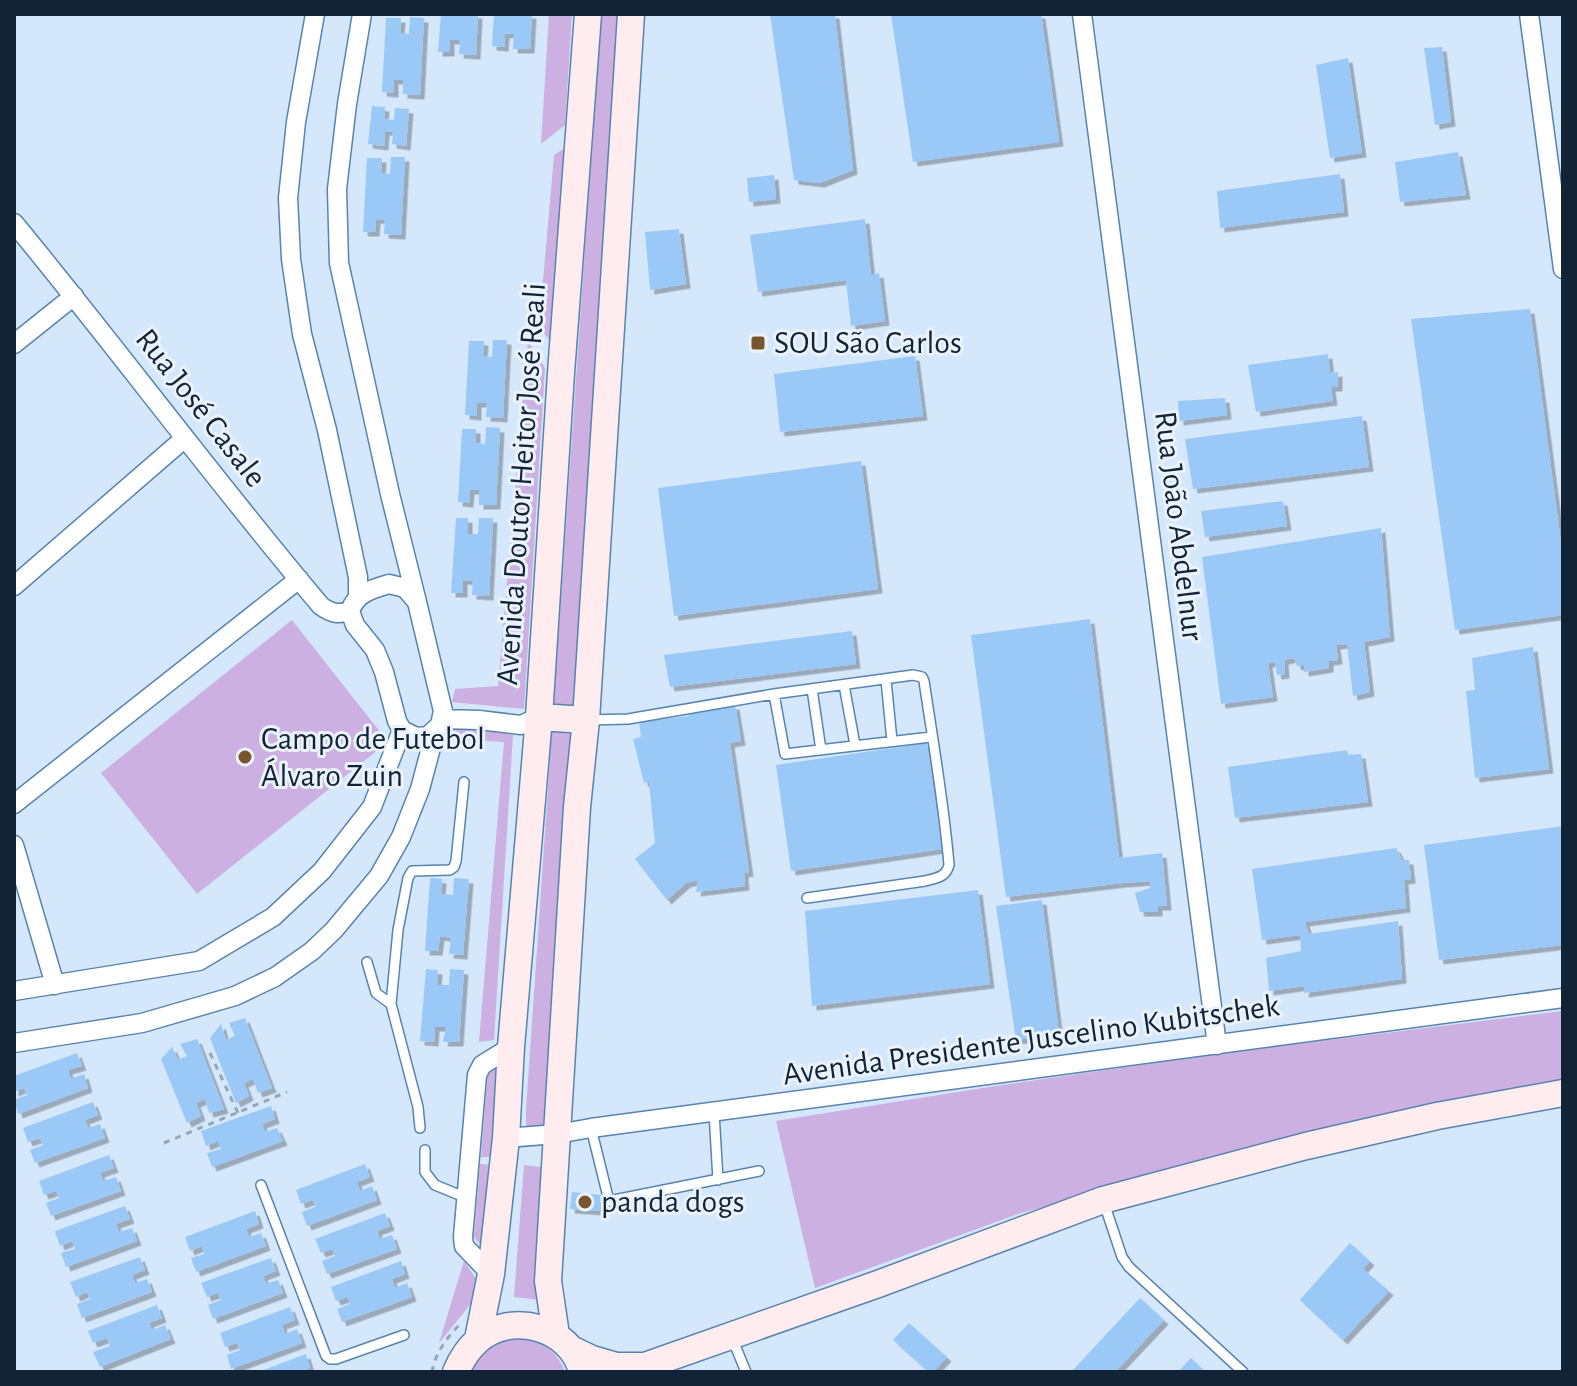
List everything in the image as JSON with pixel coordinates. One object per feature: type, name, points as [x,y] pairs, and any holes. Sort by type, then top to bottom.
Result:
[{"type":"main road","name":"Avenida Doutor Heitor José Reali","points":[[478,1339],[491,1274],[506,1138],[588,14]]},
{"type":"main road","points":[[570,1352],[548,1281],[631,14]]},
{"type":"main road","points":[[539,717],[586,720]]},
{"type":"main road","points":[[532,804],[577,807]]},
{"type":"main road","points":[[456,1372],[465,1353],[478,1339],[496,1329],[517,1324],[537,1327],[570,1352],[616,1366],[640,1369],[1103,1200],[1437,1116],[1563,1093]]},
{"type":"street","points":[[315,14],[296,122],[288,198],[291,259],[302,334],[327,430],[358,577],[355,625],[375,650],[402,730],[416,737],[428,736],[439,724],[479,720],[521,725],[539,717]]},
{"type":"street","points":[[14,1043],[142,1023],[235,996],[275,977],[312,951],[334,930],[379,876],[401,837],[420,789],[443,711],[390,494],[339,263],[337,189],[362,14]]},
{"type":"street","name":"Rua João Abdelnur","points":[[1082,14],[1217,1045]]},
{"type":"street","points":[[1529,14],[1563,269]]},
{"type":"street","name":"Rua José Casale","points":[[14,223],[321,606],[339,614],[354,604]]},
{"type":"street","points":[[14,344],[74,296]]},
{"type":"street","points":[[14,586],[185,438]]},
{"type":"street","points":[[14,804],[299,579]]},
{"type":"street","points":[[354,604],[368,591],[389,584],[405,588],[417,602]]},
{"type":"street","points":[[14,991],[199,961],[273,917],[322,871],[372,807],[402,730]]},
{"type":"street","points":[[14,845],[55,985]]},
{"type":"street","name":"Avenida Presidente Juscelino Kubitschek","points":[[506,1138],[557,1134],[1563,998]]},
{"type":"street","points":[[491,1274],[464,1246],[463,1237],[477,1075],[482,1065],[511,1047]]},
{"type":"lane","points":[[586,720],[628,719],[774,694],[913,675],[922,677],[944,807],[947,872],[925,881],[807,898]]},
{"type":"lane","points":[[886,680],[892,741]]},
{"type":"lane","points":[[844,685],[855,745]]},
{"type":"lane","points":[[812,689],[821,750]]},
{"type":"lane","points":[[774,694],[785,754],[931,737]]},
{"type":"lane","points":[[420,1128],[418,1107],[391,1004],[398,930],[412,871],[450,870],[454,867],[464,782]]},
{"type":"lane","points":[[367,962],[376,993],[391,1004]]},
{"type":"lane","points":[[714,1112],[718,1180]]},
{"type":"lane","points":[[591,1128],[609,1201],[759,1171]]},
{"type":"lane","points":[[425,1150],[425,1172],[435,1185],[467,1198]]},
{"type":"lane","points":[[261,1185],[326,1356],[336,1359],[404,1335]]},
{"type":"lane","points":[[1103,1200],[1122,1257],[1129,1267],[1243,1372]]},
{"type":"lane","points":[[730,1335],[746,1372]]},
{"type":"path","points":[[210,1053],[238,1113]]},
{"type":"path","points":[[164,1143],[287,1092]]},
{"type":"shaded area","points":[[549,14],[572,14],[565,125],[541,144]]},
{"type":"shaded area","points":[[601,14],[623,14],[548,1123],[526,1130],[526,1110]]},
{"type":"shaded area","points":[[565,148],[550,341],[539,327],[554,155]]},
{"type":"shaded area","points":[[528,341],[545,368],[524,709],[452,702],[455,689],[498,686]]},
{"type":"shaded area","name":"Campo de Futebol Álvaro Zuin","points":[[292,620],[388,742],[197,894],[101,773]]},
{"type":"shaded area","points":[[446,724],[513,735],[494,1040],[479,1042],[504,742],[439,738]]},
{"type":"shaded area","points":[[1563,1011],[1563,1084],[1353,1126],[1021,1213],[815,1288],[776,1121],[1223,1053]]},
{"type":"shaded area","points":[[498,1063],[493,1157],[481,1157],[488,1069]]},
{"type":"shaded area","points":[[480,1164],[493,1165],[485,1250],[474,1237]]},
{"type":"shaded area","points":[[524,1165],[549,1168],[539,1300],[514,1297]]},
{"type":"shaded area","points":[[464,1261],[483,1289],[439,1343]]},
{"type":"shaded area","points":[[521,1337],[548,1348],[565,1372],[468,1372],[483,1350],[495,1342]]},
{"type":"building","points":[[441,14],[478,14],[476,55],[459,54],[460,40],[450,40],[450,52],[438,52]]},
{"type":"building","points":[[494,14],[532,14],[530,49],[513,49],[514,34],[505,34],[504,47],[492,46]]},
{"type":"building","points":[[770,14],[835,14],[853,170],[820,183],[794,180]]},
{"type":"building","points":[[891,14],[1041,14],[1059,142],[913,162]]},
{"type":"building","points":[[410,17],[424,18],[420,95],[403,94],[403,80],[394,80],[394,93],[382,92],[386,18],[401,18],[400,33],[409,34]]},
{"type":"building","points":[[1442,47],[1451,122],[1435,125],[1424,48]]},
{"type":"building","points":[[1348,58],[1362,153],[1330,158],[1316,65]]},
{"type":"building","points":[[372,106],[385,107],[384,119],[394,120],[395,108],[409,109],[406,146],[392,144],[393,132],[385,131],[384,146],[368,144]]},
{"type":"building","points":[[1458,152],[1466,195],[1400,202],[1395,162]]},
{"type":"building","points":[[391,157],[405,157],[401,235],[384,234],[385,220],[376,219],[375,232],[363,232],[367,158],[382,158],[381,173],[390,174]]},
{"type":"building","points":[[1340,174],[1344,212],[1220,228],[1217,191]]},
{"type":"building","points":[[774,175],[776,199],[749,202],[747,178]]},
{"type":"building","points":[[865,219],[871,275],[879,273],[885,321],[851,326],[846,280],[758,292],[750,235]]},
{"type":"building","points":[[679,229],[686,284],[650,290],[645,232]]},
{"type":"building","points":[[1530,309],[1563,558],[1563,615],[1455,630],[1411,319]]},
{"type":"building","points":[[493,340],[507,340],[503,418],[486,417],[487,403],[477,403],[477,416],[465,415],[469,341],[484,341],[483,356],[492,357]]},
{"type":"building","points":[[1328,354],[1330,373],[1338,372],[1338,387],[1331,387],[1333,401],[1256,412],[1248,365]]},
{"type":"building","points":[[915,356],[923,416],[780,432],[774,374]]},
{"type":"building","points":[[1225,398],[1227,415],[1179,421],[1178,401]]},
{"type":"building","points":[[1362,416],[1369,467],[1193,489],[1185,439]]},
{"type":"building","points":[[486,427],[500,428],[496,505],[479,505],[479,490],[470,490],[469,503],[458,502],[462,429],[476,429],[476,443],[485,444]]},
{"type":"building","points":[[861,461],[878,589],[674,616],[658,488]]},
{"type":"building","points":[[1283,501],[1287,526],[1205,537],[1201,511]]},
{"type":"building","points":[[456,518],[468,518],[468,534],[478,534],[479,518],[493,518],[489,596],[472,595],[473,581],[463,580],[463,593],[451,593]]},
{"type":"building","points":[[1381,528],[1390,637],[1364,642],[1370,692],[1353,696],[1347,644],[1336,645],[1338,660],[1329,661],[1329,668],[1304,672],[1304,665],[1297,666],[1294,658],[1284,660],[1285,674],[1277,675],[1275,662],[1268,663],[1273,697],[1221,704],[1202,557]]},
{"type":"building","points":[[1090,619],[1119,858],[1162,853],[1167,906],[1158,906],[1158,912],[1140,912],[1135,893],[1150,888],[1151,881],[1006,897],[971,635]]},
{"type":"building","points":[[852,631],[856,664],[670,687],[664,655]]},
{"type":"building","points":[[1533,647],[1549,769],[1475,778],[1466,691],[1475,690],[1472,658]]},
{"type":"building","points":[[735,705],[741,741],[730,743],[749,872],[744,873],[745,886],[696,892],[698,880],[686,883],[667,900],[635,859],[655,843],[649,782],[644,783],[633,739],[641,737],[639,722],[689,716],[688,711]]},
{"type":"building","points":[[927,743],[942,849],[791,871],[776,765]]},
{"type":"building","points":[[1347,750],[1348,755],[1361,754],[1368,802],[1235,818],[1228,767]]},
{"type":"building","points":[[1563,826],[1563,945],[1439,960],[1424,845]]},
{"type":"building","points":[[1396,848],[1402,860],[1409,860],[1411,879],[1404,880],[1406,908],[1305,922],[1309,934],[1398,921],[1402,979],[1304,993],[1305,986],[1269,991],[1266,958],[1301,951],[1300,935],[1262,940],[1252,869]]},
{"type":"building","points":[[430,878],[442,879],[441,894],[453,895],[454,878],[469,879],[463,955],[449,954],[451,938],[440,936],[438,951],[425,951]]},
{"type":"building","points":[[978,890],[990,984],[812,1006],[805,911]]},
{"type":"building","points":[[1042,900],[1059,1034],[1016,1040],[996,906]]},
{"type":"building","points":[[426,969],[438,970],[437,985],[449,985],[450,969],[464,970],[459,1042],[443,1042],[446,1027],[435,1027],[434,1042],[420,1041]]},
{"type":"building","points":[[245,1018],[272,1088],[258,1093],[253,1079],[244,1083],[249,1096],[236,1103],[210,1038],[221,1024],[226,1040],[235,1036],[229,1023]]},
{"type":"building","points":[[197,1039],[224,1109],[209,1113],[205,1099],[196,1103],[201,1116],[187,1123],[161,1059],[172,1047],[178,1060],[187,1056],[180,1044]]},
{"type":"building","points":[[77,1053],[82,1066],[68,1070],[71,1079],[84,1074],[88,1088],[18,1114],[14,1100],[27,1095],[24,1088],[14,1092],[14,1076]]},
{"type":"building","points":[[93,1102],[98,1115],[85,1120],[88,1128],[100,1124],[105,1138],[35,1163],[30,1150],[43,1145],[40,1138],[28,1142],[23,1128]]},
{"type":"building","points":[[271,1106],[275,1119],[262,1124],[265,1132],[277,1128],[283,1141],[212,1167],[207,1153],[221,1149],[218,1141],[206,1146],[201,1131]]},
{"type":"building","points":[[109,1155],[114,1168],[100,1173],[103,1181],[116,1177],[121,1191],[51,1216],[46,1203],[59,1198],[56,1191],[44,1195],[39,1181]]},
{"type":"building","points":[[365,1164],[370,1177],[357,1182],[360,1191],[372,1186],[377,1200],[307,1226],[302,1212],[315,1207],[313,1200],[301,1204],[296,1190]]},
{"type":"building","name":"panda dogs","points":[[572,1192],[601,1195],[599,1211],[570,1209]]},
{"type":"building","points":[[125,1206],[130,1219],[116,1224],[119,1232],[132,1228],[137,1241],[66,1267],[61,1253],[75,1249],[72,1241],[60,1246],[55,1231]]},
{"type":"building","points":[[255,1211],[259,1224],[246,1229],[249,1237],[261,1233],[266,1246],[196,1272],[191,1258],[204,1254],[202,1246],[190,1251],[185,1237]]},
{"type":"building","points":[[385,1213],[390,1226],[377,1231],[380,1239],[392,1235],[397,1249],[327,1274],[322,1261],[335,1256],[332,1249],[321,1253],[315,1239]]},
{"type":"building","points":[[1350,1243],[1370,1261],[1363,1269],[1389,1291],[1343,1340],[1300,1300]]},
{"type":"building","points":[[140,1257],[145,1270],[132,1275],[135,1283],[147,1279],[152,1292],[82,1318],[77,1304],[90,1299],[87,1292],[76,1297],[70,1282]]},
{"type":"building","points":[[271,1258],[276,1271],[263,1276],[266,1284],[278,1280],[283,1293],[213,1319],[208,1305],[221,1300],[218,1293],[207,1297],[201,1283]]},
{"type":"building","points":[[401,1261],[405,1274],[392,1279],[395,1288],[407,1283],[412,1297],[342,1322],[337,1309],[350,1304],[348,1297],[336,1301],[331,1287]]},
{"type":"building","points":[[1140,1298],[1164,1320],[1115,1372],[1071,1372]]},
{"type":"building","points":[[157,1305],[162,1318],[149,1323],[152,1330],[165,1325],[171,1339],[100,1367],[93,1352],[110,1346],[107,1338],[93,1343],[88,1331]]},
{"type":"building","points":[[290,1307],[295,1320],[282,1325],[285,1334],[297,1329],[302,1343],[231,1369],[227,1355],[240,1350],[237,1343],[225,1347],[220,1333]]},
{"type":"building","points":[[909,1323],[947,1357],[933,1372],[929,1372],[893,1340]]},
{"type":"building","points":[[306,1354],[310,1368],[298,1372],[258,1372]]},
{"type":"building","points":[[1191,1358],[1205,1372],[1178,1372]]},
{"type":"place","name":"SOU São Carlos","points":[[758,343]]},
{"type":"place","name":"Campo de Futebol Álvaro Zuin","points":[[245,757]]},
{"type":"place","name":"panda dogs","points":[[585,1202]]}]
